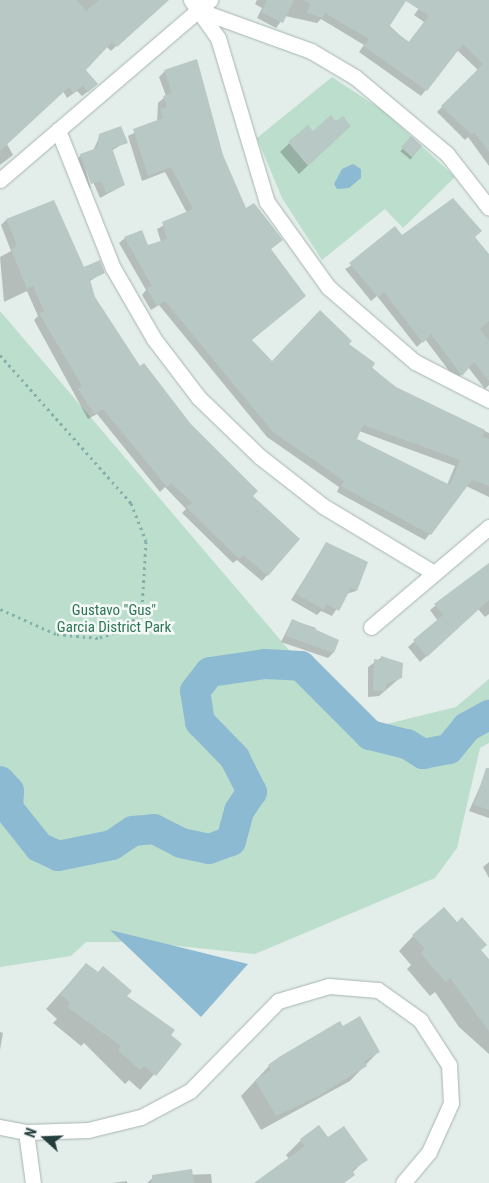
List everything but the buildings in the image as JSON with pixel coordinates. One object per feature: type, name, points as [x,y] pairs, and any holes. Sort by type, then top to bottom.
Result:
[{"type":"lane","points":[[0,180],[58,130],[195,5],[210,0]]},
{"type":"lane","points":[[195,5],[311,51],[355,77],[447,154],[489,208]]},
{"type":"lane","points":[[195,5],[218,38],[267,202],[328,287],[415,362],[489,400]]},
{"type":"lane","points":[[58,130],[112,268],[154,339],[199,398],[259,456],[323,506],[434,573]]},
{"type":"lane","points":[[370,627],[489,527]]},
{"type":"lane","points":[[0,1127],[26,1132],[88,1130],[141,1117],[190,1091],[278,1001],[329,986],[378,990],[420,1020],[449,1065],[450,1103],[429,1152],[403,1183]]},
{"type":"lane","points":[[26,1132],[33,1183]]},
{"type":"path","points":[[0,355],[131,503],[146,541],[142,609],[127,629],[98,638],[56,634],[0,609]]},
{"type":"green space","points":[[332,77],[385,112],[455,177],[403,228],[385,209],[322,260],[282,198],[257,138]]},
{"type":"green space","name":"Gustavo \"Gus\" Garcia District Park","points":[[0,311],[358,731],[456,707],[489,679],[489,743],[480,748],[457,848],[435,878],[255,954],[139,942],[86,942],[71,956],[0,967]]},
{"type":"water","points":[[353,164],[361,169],[361,178],[349,188],[337,189],[334,184],[342,169]]},
{"type":"water","points":[[110,930],[248,964],[201,1017]]},
{"type":"waterway","points":[[0,781],[9,791],[8,808],[39,847],[58,856],[112,845],[133,831],[154,829],[181,843],[209,849],[231,841],[239,811],[252,792],[235,758],[200,722],[195,691],[210,672],[265,664],[301,666],[370,735],[407,744],[423,754],[449,749],[467,727],[489,715]]}]
